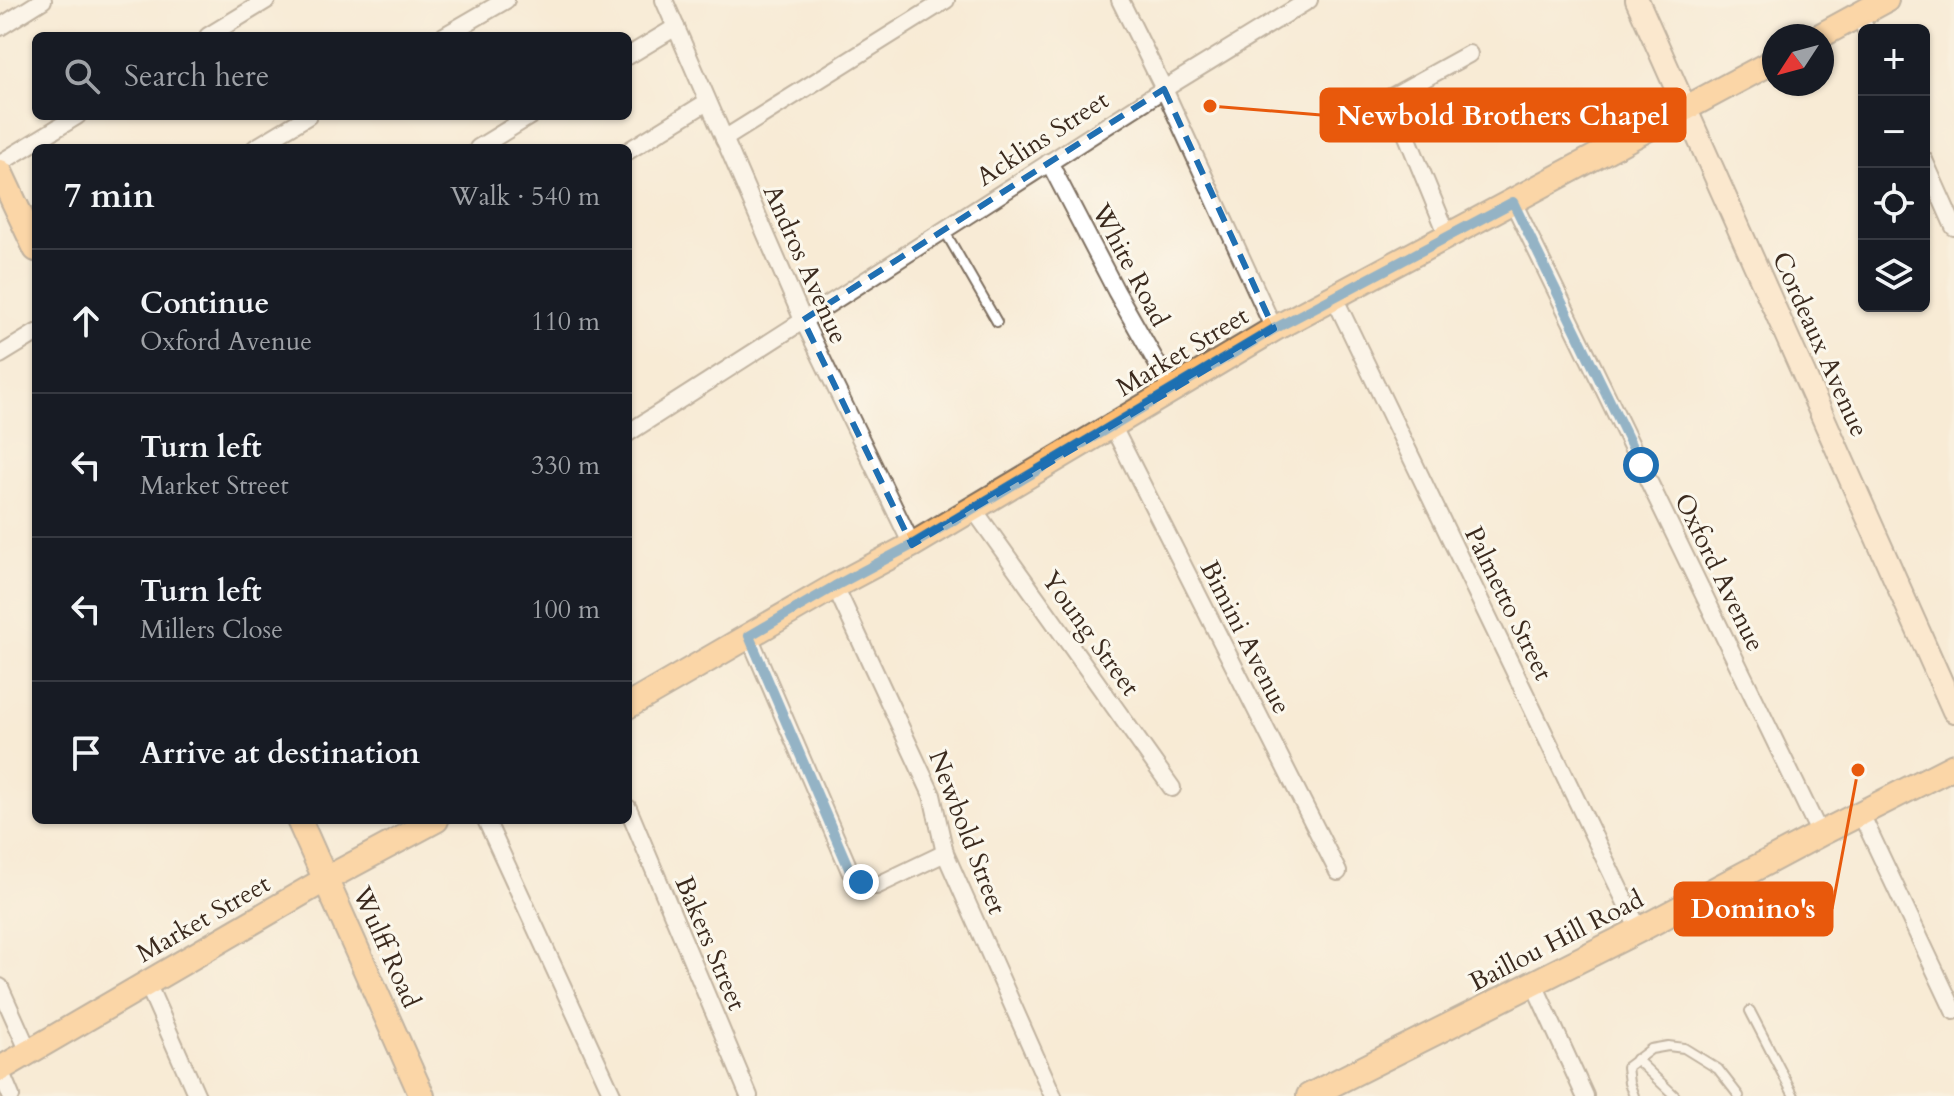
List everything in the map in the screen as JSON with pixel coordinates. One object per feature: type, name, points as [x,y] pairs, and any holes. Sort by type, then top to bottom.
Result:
[{"type":"main road","points":[[1834,31],[1863,22],[1886,0]]},
{"type":"main road","name":"Market Street","points":[[632,704],[912,545],[1274,329],[1762,67]]},
{"type":"main road","points":[[0,172],[32,240]]},
{"type":"main road","name":"Baillou Hill Road","points":[[1309,1096],[1639,930],[1954,766]]},
{"type":"main road","name":"Wulff Road","points":[[301,824],[422,1096]]},
{"type":"main road","name":"Market Street","points":[[0,1069],[326,879],[429,824]]},
{"type":"street","points":[[0,27],[43,0]]},
{"type":"street","points":[[215,32],[267,0]]},
{"type":"street","points":[[451,32],[506,0]]},
{"type":"street","name":"Andros Avenue","points":[[664,0],[803,320],[912,545]]},
{"type":"street","points":[[724,139],[946,0]]},
{"type":"street","points":[[1120,0],[1274,329]]},
{"type":"street","name":"Acklins Street","points":[[632,430],[1049,162],[1309,0]]},
{"type":"street","name":"Cordeaux Avenue","points":[[1637,0],[1954,711]]},
{"type":"street","points":[[632,54],[676,27]]},
{"type":"street","points":[[1335,128],[1469,54]]},
{"type":"street","points":[[1391,97],[1448,236]]},
{"type":"street","points":[[632,149],[707,102]]},
{"type":"street","points":[[0,163],[70,120]]},
{"type":"street","points":[[262,144],[301,120]]},
{"type":"street","points":[[484,144],[524,120]]},
{"type":"street","name":"White Road","points":[[1049,162],[1172,390]]},
{"type":"street","points":[[1928,168],[1954,227]]},
{"type":"street","name":"Oxford Avenue","points":[[1513,202],[1820,834]]},
{"type":"street","name":"Palmetto Street","points":[[1334,297],[1639,930]]},
{"type":"street","points":[[0,355],[32,335]]},
{"type":"street","name":"Bimini Avenue","points":[[1112,425],[1338,872]]},
{"type":"street","name":"Young Street","points":[[972,507],[1172,788]]},
{"type":"street","name":"Newbold Street","points":[[835,586],[932,795],[945,853],[1053,1096]]},
{"type":"street","points":[[749,636],[850,871],[861,882],[876,886],[945,853]]},
{"type":"street","points":[[1861,814],[1954,1011]]},
{"type":"street","name":"Bakers Street","points":[[632,818],[749,1096]]},
{"type":"street","points":[[488,824],[613,1096]]},
{"type":"street","points":[[1533,982],[1585,1096]]},
{"type":"street","points":[[147,983],[197,1096]]},
{"type":"street","points":[[0,987],[29,1052]]},
{"type":"street","points":[[0,1069],[11,1096]]},
{"type":"lane","points":[[944,230],[997,322]]},
{"type":"lane","points":[[1750,1011],[1794,1096]]},
{"type":"lane","points":[[1634,1096],[1627,1067],[1651,1049],[1668,1046],[1684,1048],[1718,1069],[1739,1096]]},
{"type":"lane","points":[[1636,1059],[1675,1096]]},
{"type":"highlighted area","points":[[1164,89],[1274,329],[912,545],[803,320]]},
{"type":"place","name":"Newbold Brothers Chapel","points":[[1210,106]]},
{"type":"place","name":"Domino's","points":[[1858,770]]},
{"type":"route","points":[[861,882],[850,871],[749,636],[912,545],[1274,329],[1513,202],[1641,465]]}]
